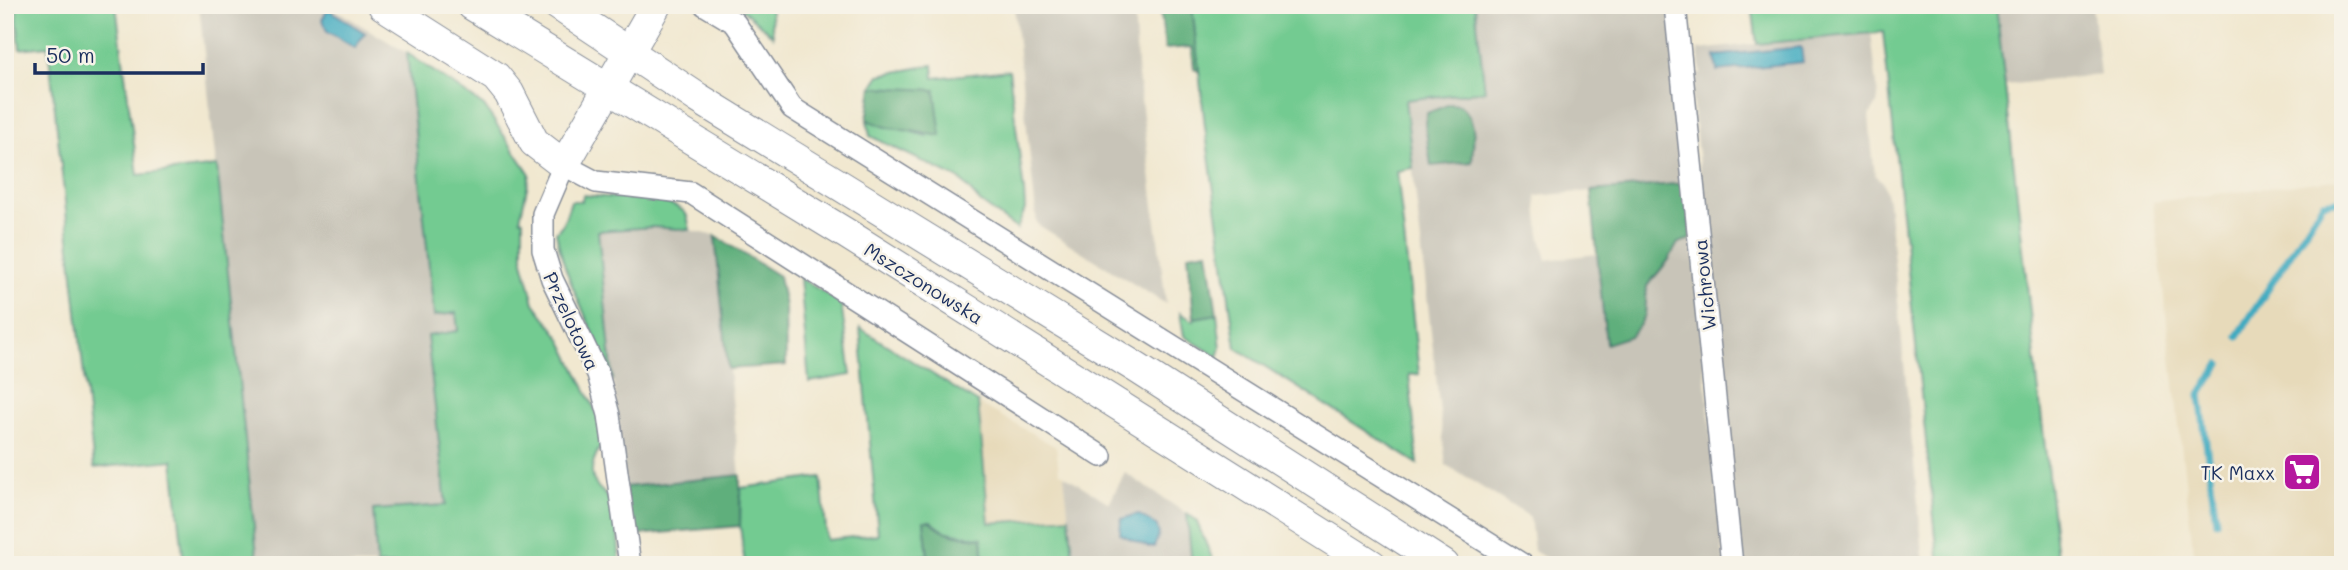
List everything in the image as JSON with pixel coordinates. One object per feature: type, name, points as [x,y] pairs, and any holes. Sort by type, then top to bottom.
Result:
[{"type":"main road","points":[[383,5],[496,77],[509,93],[534,142],[564,165]]},
{"type":"main road","name":"Mszczonowska","points":[[472,5],[847,234],[1372,565]]},
{"type":"main road","name":"Mszczonowska","points":[[558,5],[844,188],[1137,368],[1444,565]]},
{"type":"main road","name":"Przelotowa","points":[[564,165],[631,53],[656,5]]},
{"type":"street","points":[[705,5],[735,23],[792,107],[1523,565]]},
{"type":"street","name":"Wichrowa","points":[[1675,5],[1732,565]]},
{"type":"street","points":[[564,165],[596,182],[691,193],[1101,456]]},
{"type":"street","name":"Przelotowa","points":[[564,165],[543,214],[543,250],[552,279],[598,374],[609,415],[630,565]]},
{"type":"shaded area","points":[[199,5],[328,5],[407,53],[434,316],[456,313],[544,565],[258,565]]},
{"type":"shaded area","points":[[1014,5],[1134,5],[1137,67],[1166,304],[1037,224]]},
{"type":"shaded area","points":[[1475,5],[1669,5],[1724,565],[1557,565],[1534,551],[1530,517],[1446,465],[1405,100],[1485,91]],"holes":[[[1591,191],[1597,254],[1547,260],[1540,235],[1536,196]]]},
{"type":"shaded area","points":[[1996,5],[2092,5],[2100,75],[2004,85]]},
{"type":"shaded area","points":[[1871,32],[1878,96],[1877,104],[1869,116],[1872,150],[1875,175],[1883,182],[1888,201],[1924,565],[1739,565],[1690,74],[1701,74],[1698,50]]},
{"type":"shaded area","points":[[2343,179],[2343,565],[2195,565],[2153,202]]},
{"type":"shaded area","points":[[653,227],[690,230],[715,236],[740,475],[625,487],[598,231]]},
{"type":"shaded area","points":[[978,403],[1056,447],[1059,471],[1064,475],[1069,517],[989,523]]},
{"type":"shaded area","points":[[1125,473],[1187,514],[1192,565],[1074,565],[1064,475],[1109,503]]},
{"type":"green space","points":[[16,5],[116,5],[138,175],[217,166],[258,565],[184,565],[173,460],[94,468],[48,46],[20,49]]},
{"type":"green space","points":[[737,5],[770,5],[773,36]]},
{"type":"green space","points":[[1160,5],[1192,5],[1199,72],[1194,68],[1192,47],[1165,49]]},
{"type":"green space","points":[[1192,5],[1475,5],[1485,91],[1405,100],[1413,168],[1397,171],[1419,374],[1409,375],[1418,464],[1236,348],[1205,127]]},
{"type":"green space","points":[[1752,5],[1996,5],[2058,565],[1939,565],[1883,32],[1757,44]]},
{"type":"green space","points":[[407,53],[484,106],[530,174],[520,219],[523,220],[523,261],[534,303],[561,339],[604,428],[592,474],[595,484],[608,497],[615,511],[620,565],[377,565],[373,510],[446,505],[427,336],[458,331],[456,313],[434,316]]},
{"type":"green space","points":[[933,65],[934,78],[1009,70],[1025,209],[1017,229],[980,202],[961,180],[870,136],[867,120],[927,136],[894,88],[872,87],[880,75]]},
{"type":"green space","points":[[872,87],[935,90],[941,136],[886,127],[867,120]]},
{"type":"green space","points":[[1450,104],[1460,105],[1470,118],[1474,131],[1472,162],[1431,166],[1425,123],[1427,113]]},
{"type":"green space","points":[[1686,183],[1691,239],[1678,243],[1668,261],[1647,286],[1645,316],[1631,336],[1606,344],[1591,191]]},
{"type":"green space","points":[[583,195],[667,204],[686,214],[690,230],[653,227],[598,231],[613,381],[566,270],[556,232],[563,224],[571,201],[582,201]]},
{"type":"green space","points":[[715,236],[779,276],[785,306],[786,365],[728,369]]},
{"type":"green space","points":[[1208,251],[1217,314],[1194,318],[1188,254]]},
{"type":"green space","points":[[800,278],[841,303],[851,375],[809,382]]},
{"type":"green space","points":[[1180,313],[1194,321],[1194,318],[1217,314],[1221,348],[1218,357],[1184,336]]},
{"type":"green space","points":[[860,328],[978,403],[989,523],[1069,517],[1074,565],[984,565],[982,538],[942,531],[931,521],[924,522],[928,555],[883,561],[883,565],[745,565],[740,526],[741,488],[821,477],[827,540],[878,534]]},
{"type":"green space","points":[[740,475],[740,526],[638,535],[629,517],[625,487]]},
{"type":"green space","points":[[1187,514],[1196,520],[1215,565],[1192,565]]},
{"type":"green space","points":[[924,521],[931,521],[942,530],[955,534],[982,538],[984,565],[883,565],[883,561],[928,555]]},
{"type":"water","points":[[328,9],[365,33],[355,48],[327,31],[322,20]]},
{"type":"water","points":[[1801,47],[1803,62],[1717,71],[1715,56]]},
{"type":"water","points":[[1138,514],[1157,526],[1159,535],[1154,547],[1148,547],[1120,534],[1121,519]]},
{"type":"waterway","points":[[2238,336],[2323,203],[2343,200]]},
{"type":"waterway","points":[[2216,521],[2200,395],[2220,364]]},
{"type":"place","name":"TK Maxx","points":[[2302,472]]}]
